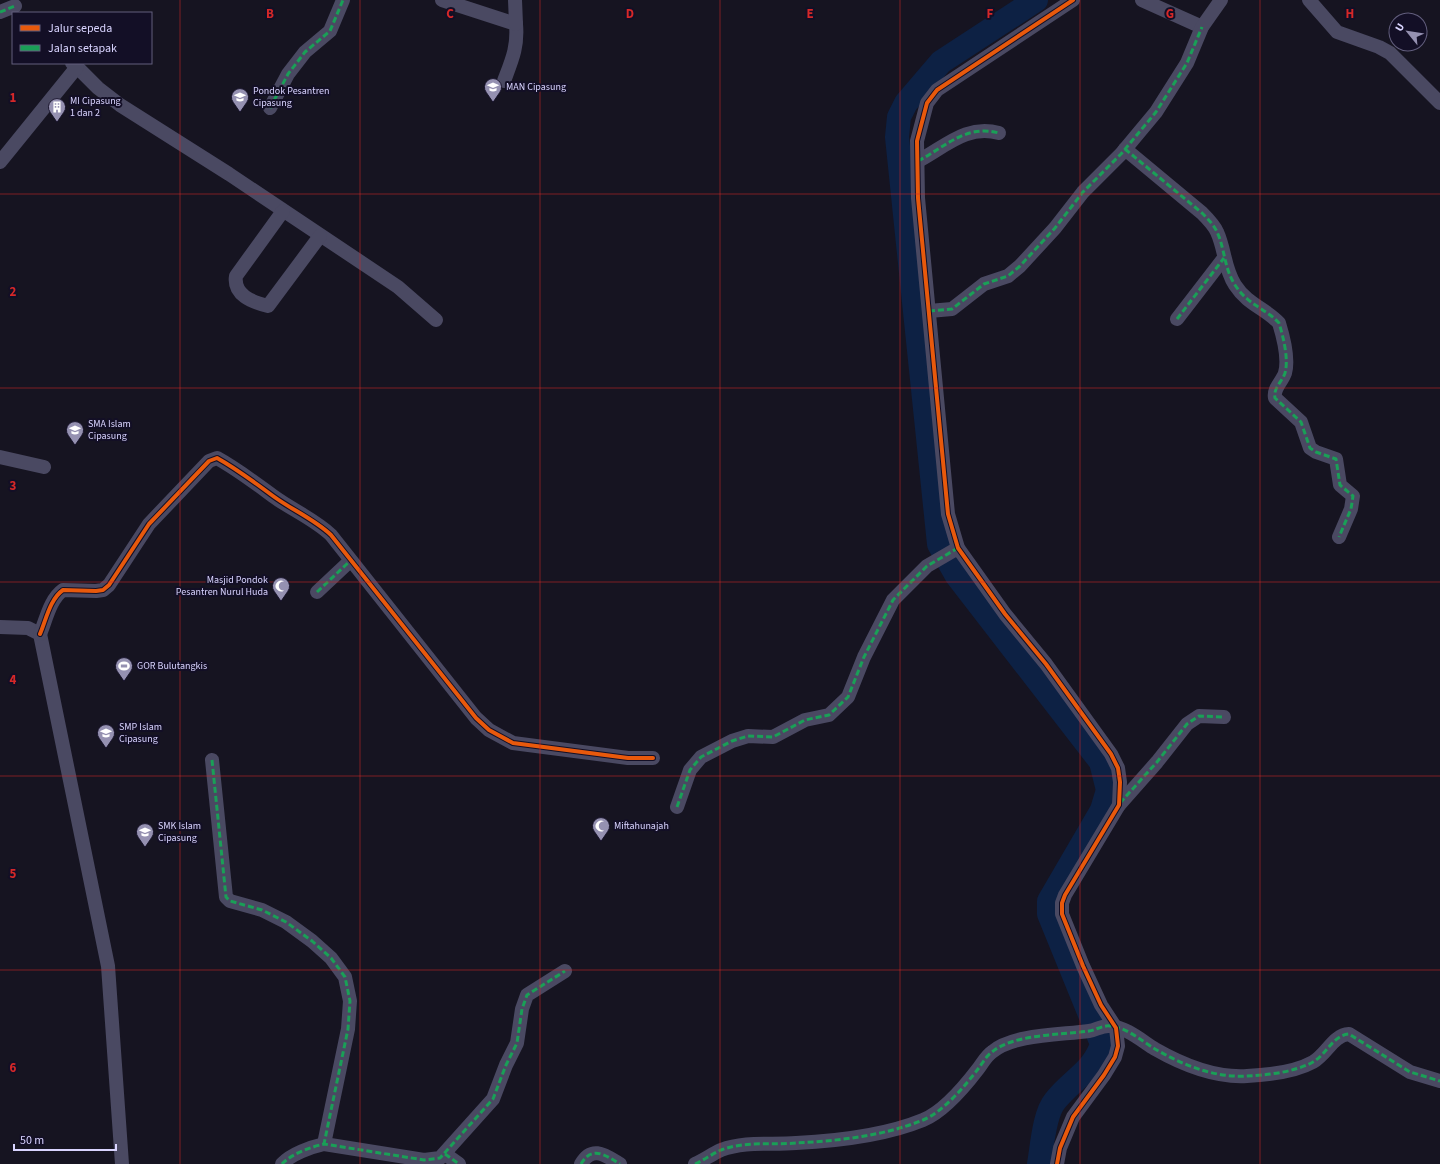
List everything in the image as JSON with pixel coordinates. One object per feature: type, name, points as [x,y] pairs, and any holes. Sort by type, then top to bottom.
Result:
[{"type":"street","points":[[270,108],[285,80],[305,52],[330,31],[343,0]]},
{"type":"street","points":[[442,0],[516,24]]},
{"type":"street","points":[[504,81],[513,58],[517,40],[515,0]]},
{"type":"street","points":[[1073,0],[937,90],[927,103],[917,141],[918,198],[948,514],[956,550],[1046,664],[1111,754],[1118,768],[1120,782],[1118,805]]},
{"type":"street","points":[[1142,0],[1202,27]]},
{"type":"street","points":[[929,310],[952,309],[984,284],[1008,276],[1020,266],[1055,228],[1083,192],[1125,149],[1156,112],[1178,78],[1193,49],[1202,27],[1220,0]]},
{"type":"street","points":[[1309,0],[1337,32],[1379,47],[1390,53],[1440,103]]},
{"type":"street","points":[[0,12],[17,6]]},
{"type":"street","points":[[0,162],[75,65],[98,88],[120,105],[236,178],[320,236],[398,287],[436,320]]},
{"type":"street","points":[[918,161],[966,133],[975,130],[999,133]]},
{"type":"street","points":[[1125,149],[1206,217],[1218,232],[1224,258],[1231,278],[1240,292],[1256,307],[1279,323],[1286,361],[1286,370],[1275,390],[1275,398],[1301,422],[1310,448],[1316,452],[1336,459],[1340,484],[1354,496],[1352,509],[1339,537]]},
{"type":"street","points":[[283,211],[236,276],[235,285],[237,291],[259,304],[268,306],[320,236]]},
{"type":"street","points":[[1177,319],[1224,258]]},
{"type":"street","points":[[0,457],[44,467]]},
{"type":"street","points":[[122,1164],[108,966],[34,631],[58,593],[63,590],[103,590],[109,585],[149,524],[209,461],[217,458],[257,482],[273,496],[324,528],[476,718],[489,730],[513,743],[628,758],[652,758]]},
{"type":"street","points":[[677,807],[690,770],[701,757],[732,741],[748,736],[773,737],[805,720],[829,715],[848,696],[864,657],[893,600],[927,566],[956,550]]},
{"type":"street","points":[[317,592],[350,561]]},
{"type":"street","points":[[0,627],[34,631]]},
{"type":"street","points":[[1057,1164],[1060,1148],[1073,1117],[1115,1057],[1118,1046],[1102,1005],[1083,966],[1062,914],[1062,903],[1065,894],[1118,805],[1157,762],[1187,724],[1199,716],[1224,717]]},
{"type":"street","points":[[212,760],[226,897],[230,901],[276,915],[312,941],[345,977],[350,1001],[348,1029],[324,1144]]},
{"type":"street","points":[[282,1164],[286,1159],[324,1144],[424,1160],[440,1158],[493,1098],[506,1065],[517,1043],[522,1009],[527,995],[565,971]]},
{"type":"street","points":[[695,1164],[721,1150],[746,1144],[795,1143],[833,1140],[884,1132],[925,1120],[957,1095],[992,1052],[1018,1040],[1111,1027],[1196,1069],[1213,1074],[1246,1076],[1268,1074],[1306,1066],[1323,1054],[1338,1037],[1349,1034],[1410,1072],[1440,1082]]},
{"type":"street","points":[[581,1164],[585,1156],[592,1153],[598,1153],[620,1164]]},
{"type":"street","points":[[445,1154],[459,1164]]},
{"type":"waterway","points":[[1036,0],[941,62],[906,103],[899,117],[897,137],[939,544],[957,576],[1101,762],[1108,790],[1102,810],[1049,901],[1049,914],[1102,1044],[1094,1061],[1082,1075],[1061,1094],[1051,1107],[1042,1140],[1039,1164]]},
{"type":"marked path","points":[[270,108],[288,74],[305,52],[330,31],[343,0]]},
{"type":"marked path","points":[[0,12],[15,6]]},
{"type":"marked path","points":[[929,311],[952,309],[984,284],[1008,276],[1020,266],[1055,228],[1083,192],[1121,154],[1156,112],[1187,63],[1202,27]]},
{"type":"marked path","points":[[918,161],[956,138],[966,134],[987,131],[999,133]]},
{"type":"marked path","points":[[1125,149],[1202,213],[1213,224],[1220,238],[1231,279],[1245,297],[1279,323],[1285,348],[1286,367],[1284,376],[1275,391],[1275,398],[1301,422],[1310,448],[1316,452],[1336,459],[1340,485],[1353,496],[1351,509],[1339,537]]},
{"type":"marked path","points":[[1177,319],[1224,258]]},
{"type":"marked path","points":[[677,807],[690,770],[701,757],[732,741],[748,736],[773,737],[805,720],[829,715],[848,697],[864,657],[893,600],[927,566],[958,548]]},
{"type":"marked path","points":[[317,592],[350,561]]},
{"type":"marked path","points":[[1120,803],[1157,762],[1187,724],[1199,716],[1224,717]]},
{"type":"marked path","points":[[212,760],[226,897],[230,901],[262,910],[286,922],[312,941],[331,958],[345,977],[350,1001],[348,1029],[324,1144]]},
{"type":"marked path","points":[[282,1164],[296,1154],[324,1144],[424,1160],[440,1158],[493,1099],[506,1065],[517,1043],[522,1009],[527,995],[565,971]]},
{"type":"marked path","points":[[695,1164],[721,1150],[739,1145],[787,1144],[844,1139],[876,1134],[908,1126],[931,1116],[946,1105],[967,1083],[988,1056],[1001,1046],[1025,1038],[1089,1031],[1107,1026],[1122,1029],[1155,1049],[1188,1065],[1211,1073],[1235,1076],[1255,1076],[1290,1071],[1318,1059],[1334,1041],[1343,1035],[1349,1034],[1410,1072],[1440,1081]]},
{"type":"marked path","points":[[581,1164],[585,1158],[594,1153],[604,1155],[620,1164]]},
{"type":"marked path","points":[[445,1154],[459,1164]]},
{"type":"cycle path","points":[[1057,1164],[1060,1148],[1073,1117],[1104,1075],[1115,1057],[1118,1046],[1116,1028],[1101,1005],[1083,966],[1062,914],[1062,903],[1065,895],[1119,805],[1120,782],[1118,768],[1111,754],[1046,664],[1005,614],[958,548],[948,514],[918,198],[917,141],[927,103],[937,90],[1073,0]]},
{"type":"cycle path","points":[[40,634],[52,604],[63,590],[96,591],[103,590],[109,585],[149,524],[209,461],[217,458],[317,524],[331,535],[476,718],[489,730],[513,743],[628,758],[653,758]]},
{"type":"place","name":"MAN Cipasung","points":[[493,102]]},
{"type":"place","name":"Pondok Pesantren Cipasung","points":[[240,112]]},
{"type":"place","name":"MI Cipasung 1 dan 2","points":[[57,122]]},
{"type":"place","name":"SMA Islam Cipasung","points":[[75,445]]},
{"type":"place","name":"Masjid Pondok Pesantren Nurul Huda","points":[[281,601]]},
{"type":"place","name":"GOR Bulutangkis","points":[[124,681]]},
{"type":"place","name":"SMP Islam Cipasung","points":[[106,748]]},
{"type":"place","name":"Miftahunajah","points":[[601,841]]},
{"type":"place","name":"SMK Islam Cipasung","points":[[145,847]]}]
